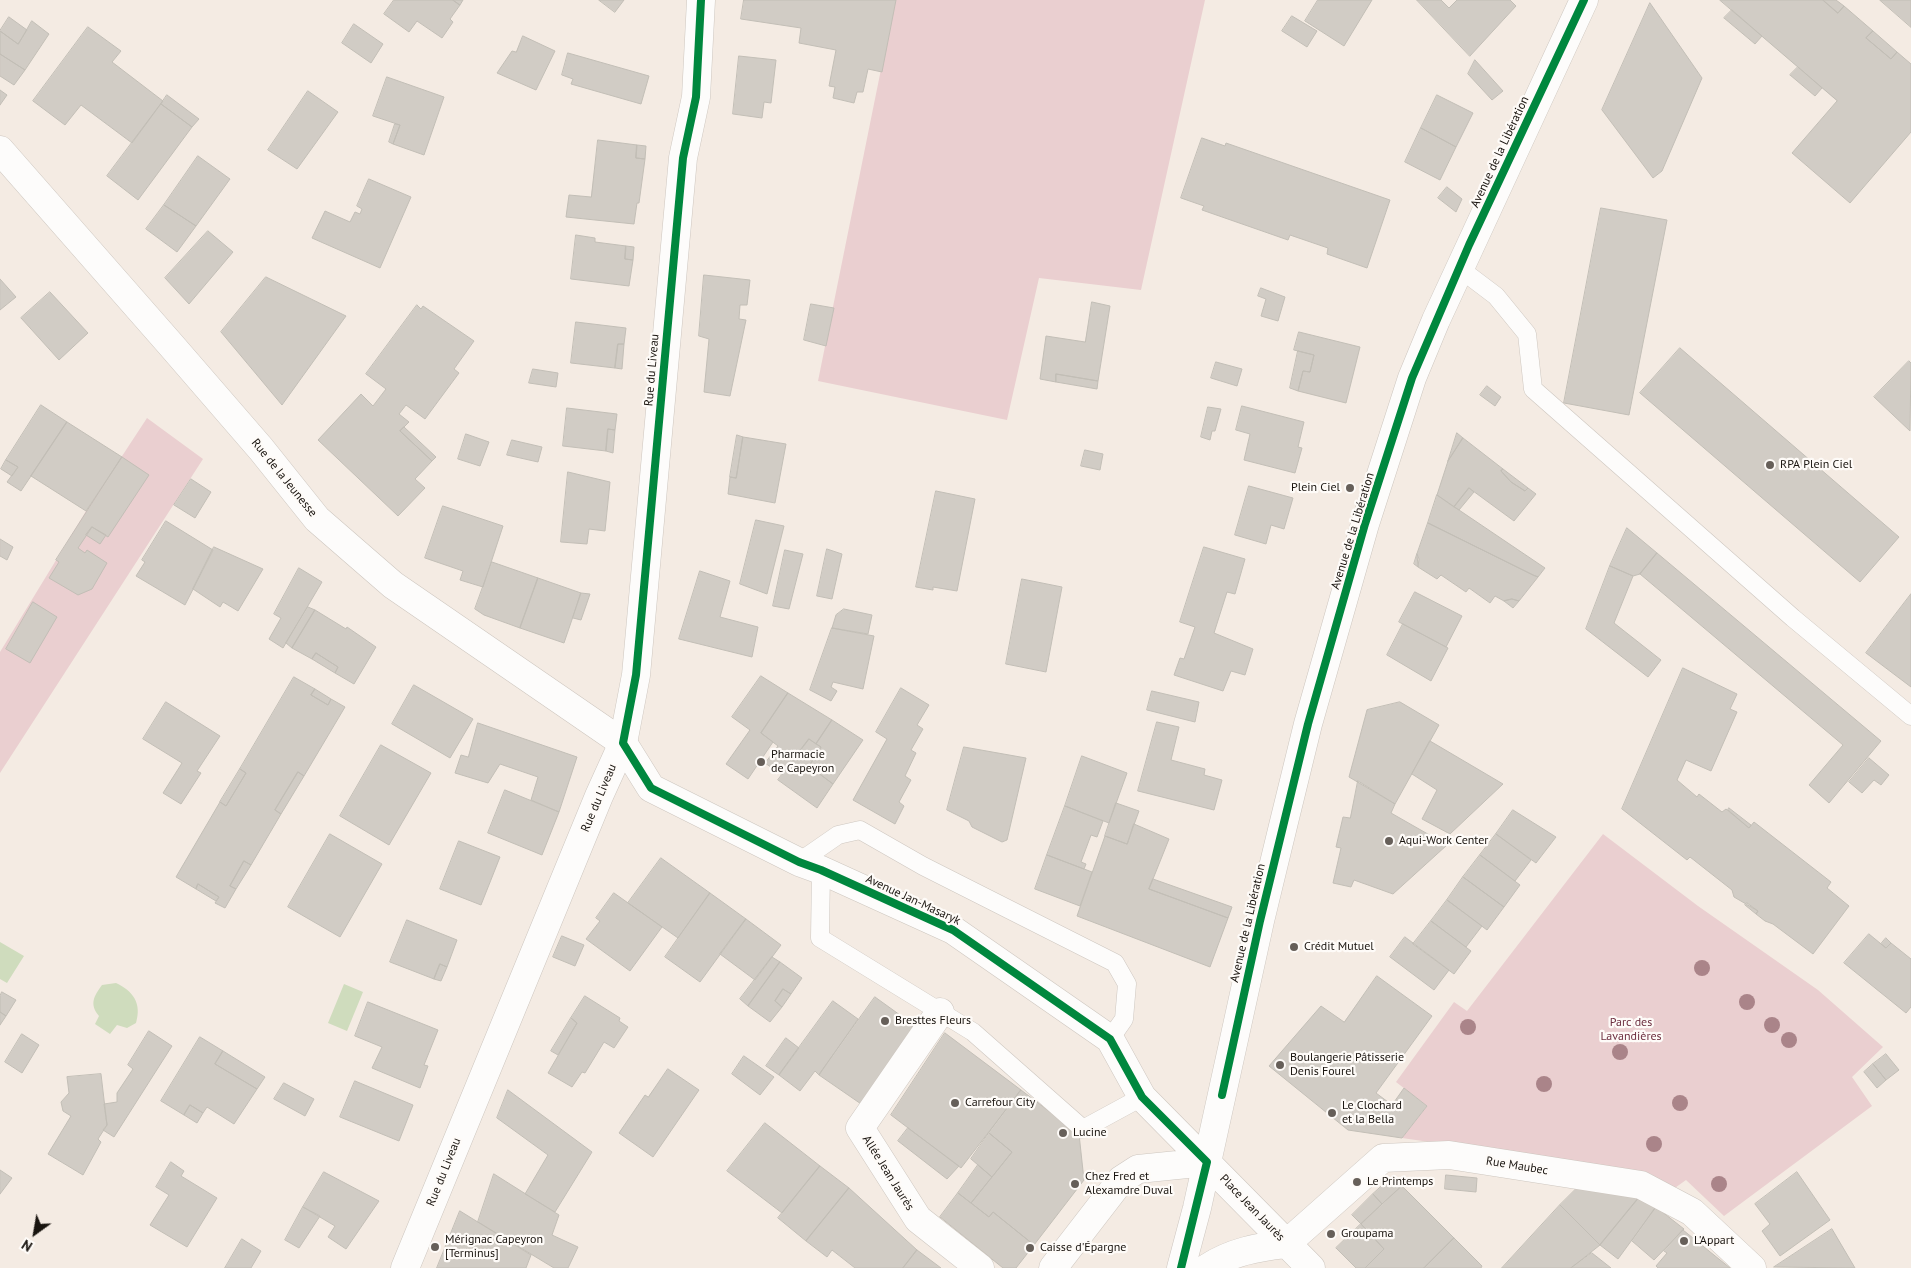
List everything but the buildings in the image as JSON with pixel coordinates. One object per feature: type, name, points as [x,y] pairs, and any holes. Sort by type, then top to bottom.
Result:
[{"type":"street","name":"Rue du Liveau","points":[[405,1268],[602,787],[624,743],[636,675],[683,158],[696,97],[701,0]]},
{"type":"street","name":"Avenue de la Libération","points":[[1181,1268],[1207,1162],[1260,921],[1311,715],[1364,524],[1412,378],[1458,268],[1584,0]]},
{"type":"street","name":"Rue de la Jeunesse","points":[[0,150],[172,345],[261,449],[317,519],[393,584],[624,743]]},
{"type":"street","name":"Avenue Jan-Masaryk","points":[[624,743],[651,788],[810,866],[954,930],[1110,1039],[1142,1097],[1207,1162]]},
{"type":"street","name":"Allée Jean Jaurès","points":[[940,1012],[860,1128],[918,1219],[980,1268]]},
{"type":"street","name":"Rue Maubec","points":[[1286,1244],[1383,1158],[1449,1155],[1641,1184],[1692,1212],[1752,1268]]},
{"type":"street","name":"Place Jean Jaurès","points":[[1207,1162],[1311,1268]]},
{"type":"street","points":[[1053,1268],[1118,1181],[1138,1169],[1207,1162]]},
{"type":"street","points":[[1207,1268],[1232,1255],[1250,1249],[1286,1244]]},
{"type":"lane","points":[[1458,268],[1496,296],[1527,334],[1533,390],[1793,618],[1911,716]]},
{"type":"lane","points":[[1110,1039],[1124,1019],[1128,984],[1115,963],[917,863],[860,830],[838,835],[810,866],[820,938],[973,1032],[1083,1129],[1142,1097]]},
{"type":"green space","points":[[895,0],[1205,0],[1141,290],[1039,278],[1007,420],[818,381]]},
{"type":"green space","points":[[147,418],[203,459],[0,773],[0,652],[86,511]]},
{"type":"green space","name":"Parc des Lavandières","points":[[1603,834],[1698,906],[1818,990],[1883,1047],[1852,1077],[1872,1106],[1724,1216],[1686,1180],[1672,1190],[1651,1174],[1402,1138],[1427,1106],[1396,1082],[1454,1002],[1467,1011]]},
{"type":"shaded area","points":[[0,942],[24,956],[7,983],[0,979]]},
{"type":"shaded area","points":[[116,983],[135,998],[138,1016],[136,1023],[127,1028],[117,1025],[110,1034],[95,1024],[99,1016],[93,1004],[102,985]]},
{"type":"shaded area","points":[[344,984],[363,992],[347,1031],[328,1023]]},
{"type":"cycle path","points":[[701,0],[696,97],[683,158],[636,675],[623,743],[651,788],[799,862],[821,870],[953,930],[1110,1039],[1142,1097],[1207,1162],[1181,1268]]},
{"type":"cycle path","points":[[1222,1095],[1260,921],[1308,724],[1365,524],[1412,378],[1469,245],[1584,0]]},
{"type":"place","name":"RPA Plein Ciel","points":[[1770,465]]},
{"type":"place","name":"Plein Ciel","points":[[1350,488]]},
{"type":"place","name":"Pharmacie de Capeyron","points":[[761,762]]},
{"type":"place","name":"Aqui-Work Center","points":[[1389,841]]},
{"type":"place","name":"Crédit Mutuel","points":[[1294,947]]},
{"type":"place","name":"Bresttes Fleurs","points":[[885,1021]]},
{"type":"place","name":"Boulangerie Pâtisserie Denis Fourel","points":[[1280,1065]]},
{"type":"place","name":"Carrefour City","points":[[955,1103]]},
{"type":"place","name":"Le Clochard et la Bella","points":[[1332,1113]]},
{"type":"place","name":"Lucine","points":[[1063,1133]]},
{"type":"place","name":"Le Printemps","points":[[1357,1182]]},
{"type":"place","name":"Chez Fred et Alexamdre Duval","points":[[1075,1184]]},
{"type":"place","name":"Groupama","points":[[1331,1234]]},
{"type":"place","name":"L'Appart","points":[[1684,1241]]},
{"type":"place","name":"Mérignac Capeyron [Terminus]","points":[[435,1247]]},
{"type":"place","name":"Caisse d'Épargne","points":[[1030,1248]]}]
